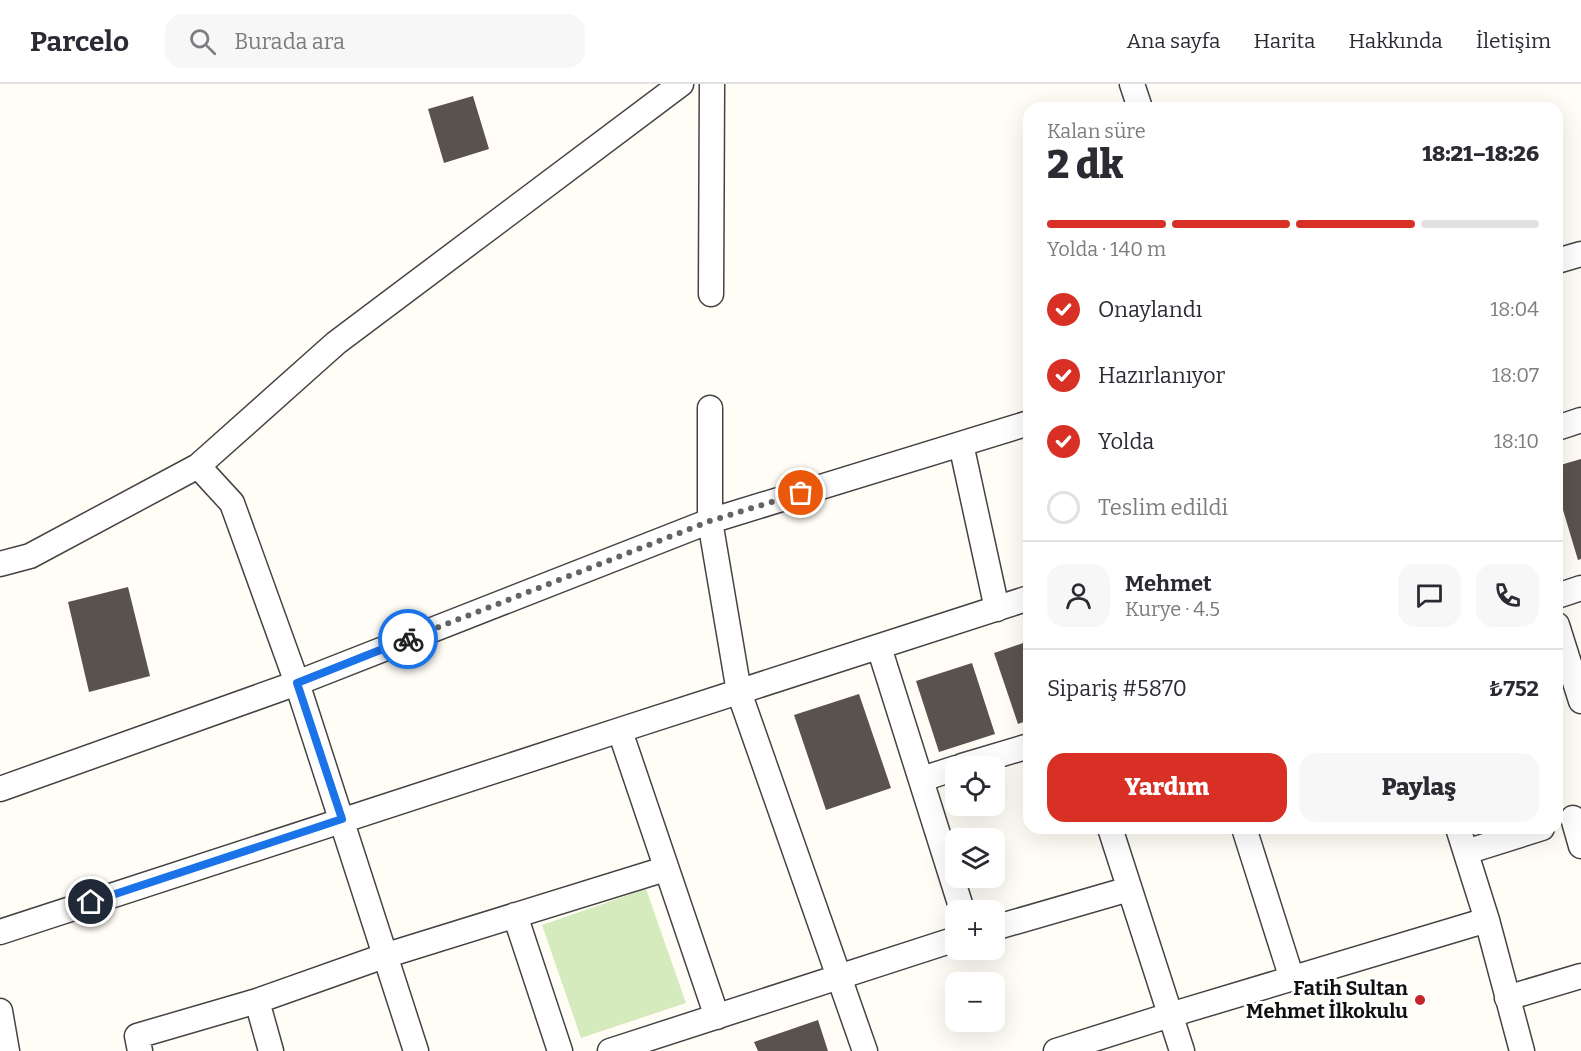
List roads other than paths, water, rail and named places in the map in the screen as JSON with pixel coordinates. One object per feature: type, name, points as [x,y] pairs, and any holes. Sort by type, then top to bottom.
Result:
[{"type":"street","points":[[0,564],[30,556],[198,466],[336,342],[681,84]]},
{"type":"street","points":[[711,294],[712,84]]},
{"type":"street","points":[[1132,84],[1138,102]]},
{"type":"street","points":[[1563,259],[1581,254]]},
{"type":"street","points":[[710,408],[710,521],[739,692],[865,1051]]},
{"type":"street","points":[[1563,426],[1581,420]]},
{"type":"street","points":[[0,789],[297,683],[710,521],[1023,425]]},
{"type":"street","points":[[961,444],[997,609]]},
{"type":"street","points":[[198,466],[232,502],[297,683],[416,1051]]},
{"type":"street","points":[[1563,594],[1581,588]]},
{"type":"street","points":[[0,932],[342,819],[1023,600]]},
{"type":"street","points":[[1563,640],[1577,676],[1581,701]]},
{"type":"street","points":[[879,647],[959,900]]},
{"type":"street","points":[[620,731],[717,1017]]},
{"type":"street","points":[[996,756],[1023,748]]},
{"type":"street","points":[[922,779],[945,772]]},
{"type":"street","points":[[1570,819],[1581,846]]},
{"type":"street","points":[[1112,834],[1182,1051]]},
{"type":"street","points":[[1246,834],[1292,979]]},
{"type":"street","points":[[1460,834],[1487,920],[1522,1051]]},
{"type":"street","points":[[1466,852],[1523,834]]},
{"type":"street","points":[[140,1051],[137,1035],[257,1001],[384,956],[665,869]]},
{"type":"street","points":[[1005,925],[1129,889]]},
{"type":"street","points":[[514,915],[560,1051]]},
{"type":"street","points":[[1056,1051],[1487,920]]},
{"type":"street","points":[[610,1051],[945,942]]},
{"type":"street","points":[[1508,998],[1581,976]]},
{"type":"street","points":[[257,1001],[272,1051]]},
{"type":"street","points":[[0,1011],[7,1051]]},
{"type":"place","name":"Fatih Sultan Mehmet İlkokulu","points":[[1420,1000]]}]
